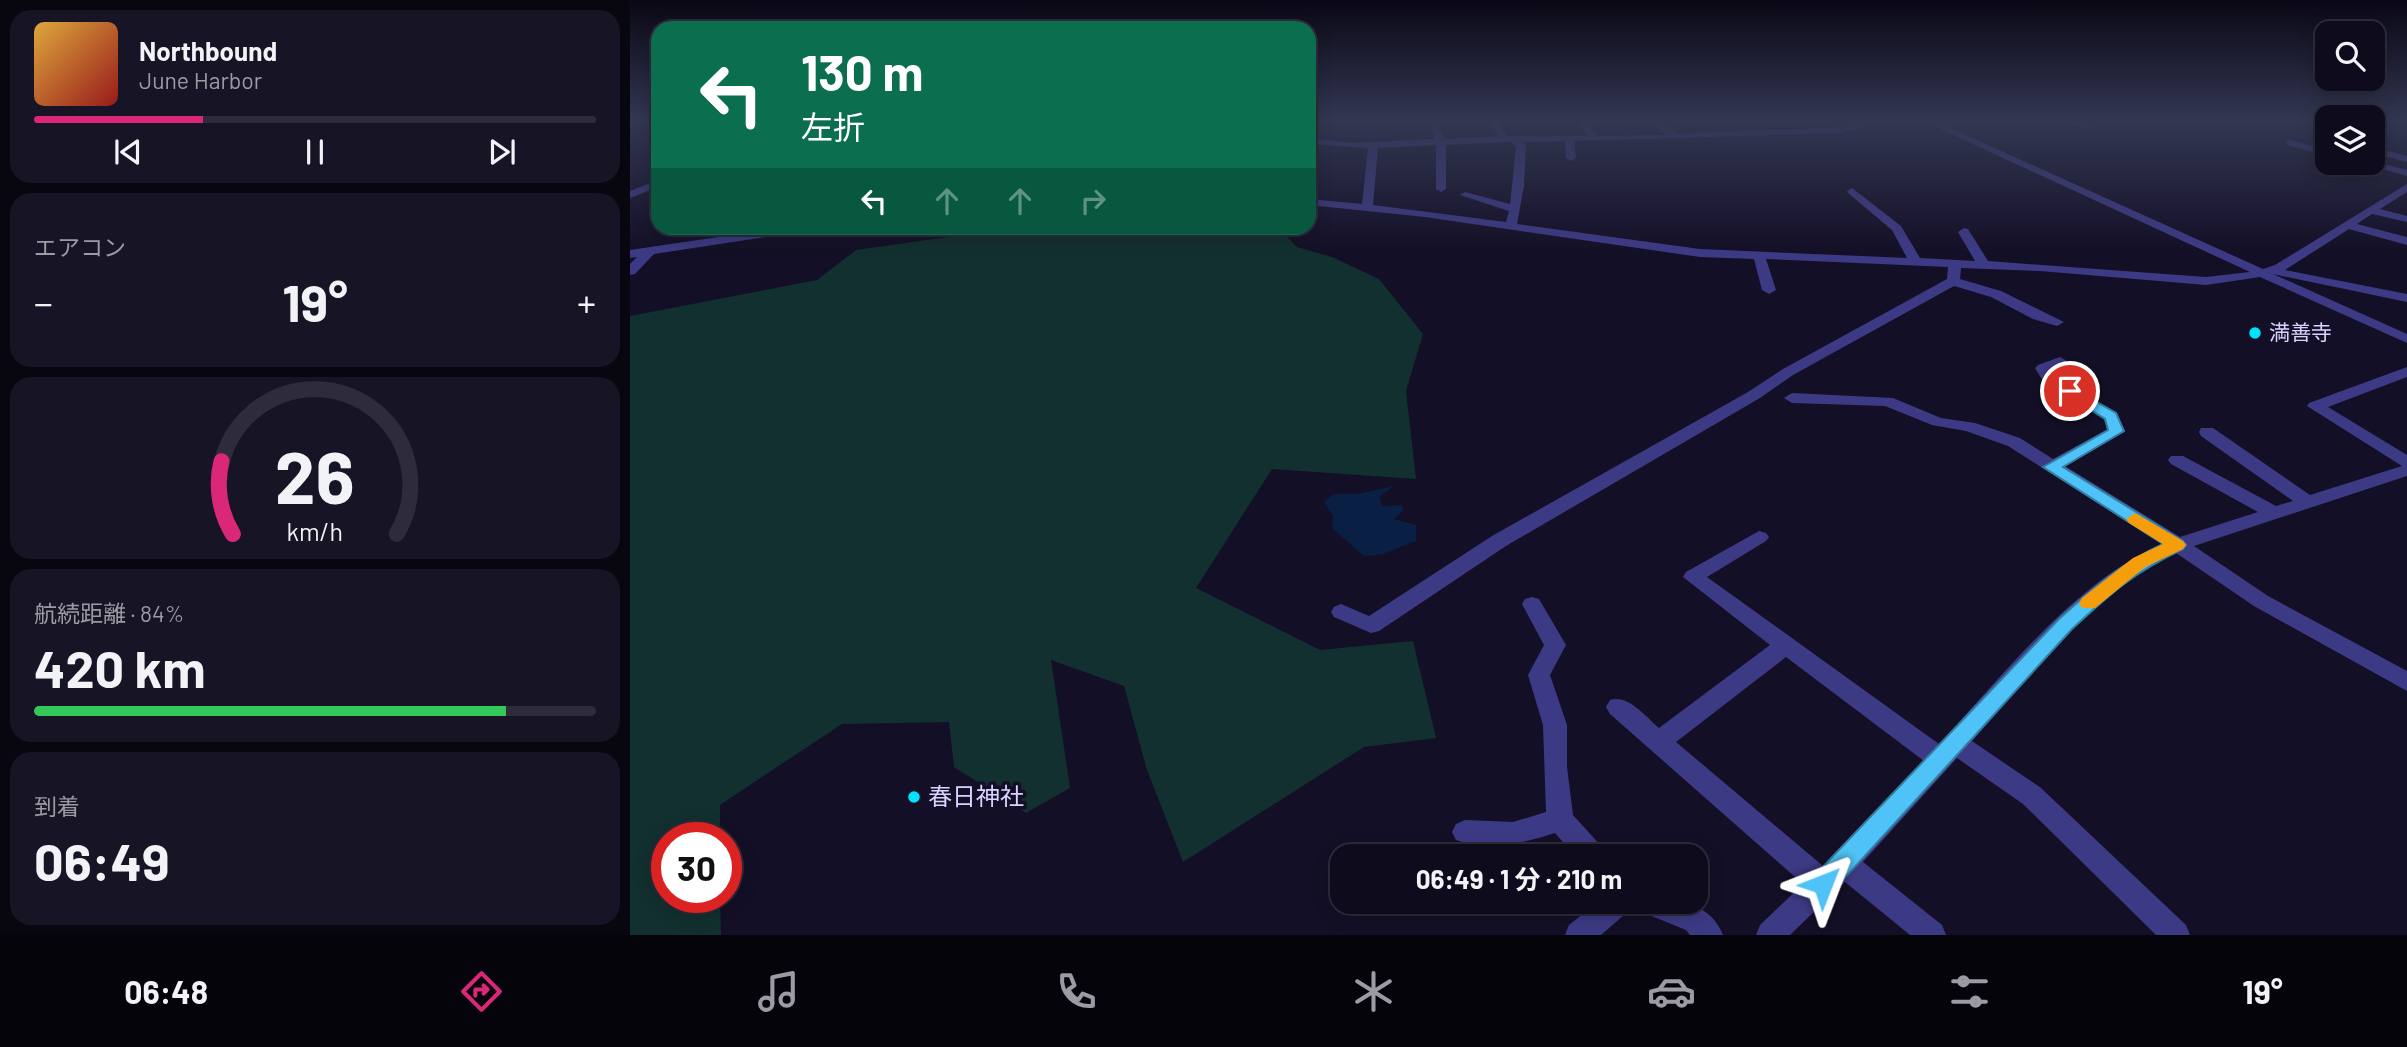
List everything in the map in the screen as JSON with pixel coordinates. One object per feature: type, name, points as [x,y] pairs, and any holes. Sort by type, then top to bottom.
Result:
[{"type":"street","points":[[1367,208],[1371,165]]},
{"type":"street","points":[[1441,165],[1441,189]]},
{"type":"street","points":[[1511,226],[1520,165]]},
{"type":"street","points":[[2026,165],[2269,272],[2407,339]]},
{"type":"street","points":[[2385,168],[2407,173]]},
{"type":"street","points":[[630,195],[651,186]]},
{"type":"street","points":[[2269,272],[2407,187]]},
{"type":"street","points":[[1852,191],[1897,228],[1916,262]]},
{"type":"street","points":[[1465,195],[1515,209]]},
{"type":"street","points":[[1316,203],[1511,226],[1646,248],[1759,256],[2040,267],[2206,281],[2269,272],[2407,298]]},
{"type":"street","points":[[2371,210],[2407,219]]},
{"type":"street","points":[[2348,225],[2407,240]]},
{"type":"street","points":[[1964,232],[1984,265]]},
{"type":"street","points":[[630,254],[754,235]]},
{"type":"street","points":[[630,271],[650,251]]},
{"type":"street","points":[[1759,256],[1769,290]]},
{"type":"street","points":[[1953,281],[1955,264]]},
{"type":"street","points":[[1341,612],[1371,625],[1499,541],[1754,395],[1788,372],[1953,281],[1996,294],[2038,316],[2057,322]]},
{"type":"street","points":[[2051,467],[2116,431],[2111,416],[2049,378],[2043,368],[2060,361]]},
{"type":"street","points":[[2407,372],[2315,406],[2407,462]]},
{"type":"street","points":[[1792,398],[1887,401],[1938,422],[1996,434],[2014,442],[2260,601],[2407,682]]},
{"type":"street","points":[[2207,432],[2307,502]]},
{"type":"street","points":[[2176,460],[2274,513]]},
{"type":"street","points":[[1770,935],[1844,864],[2066,624],[2105,588],[2139,562],[2177,545],[2407,470]]},
{"type":"street","points":[[1759,537],[1693,577],[1786,645],[1947,751],[2032,796],[2176,935]]},
{"type":"street","points":[[1532,604],[1555,645],[1539,675],[1555,725],[1555,767],[1560,820],[1581,844]]},
{"type":"street","points":[[1658,742],[1786,645]]},
{"type":"street","points":[[1618,707],[1823,884]]},
{"type":"street","points":[[1465,832],[1513,834],[1560,820]]},
{"type":"street","points":[[1844,864],[1932,935]]},
{"type":"street","points":[[1579,935],[1605,914]]},
{"type":"street","points":[[1681,914],[1695,919],[1709,935]]},
{"type":"green space","points":[[962,235],[1286,235],[1297,247],[1332,257],[1379,279],[1423,334],[1406,391],[1416,479],[1272,469],[1196,588],[1320,650],[1413,641],[1436,738],[1364,747],[1183,862],[1147,770],[1124,686],[1051,660],[1070,788],[1026,813],[954,767],[949,722],[842,724],[720,805],[720,822],[651,822],[651,913],[720,913],[721,935],[630,935],[630,316],[817,280],[856,250]]},
{"type":"water","points":[[1394,486],[1380,496],[1382,506],[1401,505],[1404,510],[1394,519],[1416,525],[1416,541],[1383,554],[1364,556],[1332,528],[1333,516],[1324,502],[1334,494],[1358,494]]},
{"type":"slow traffic","points":[[2089,603],[2139,562],[2177,545],[2135,519]]},
{"type":"place","name":"満善寺","points":[[2255,333]]},
{"type":"place","name":"春日神社","points":[[914,797]]},
{"type":"route","points":[[1823,884],[2066,624],[2105,588],[2139,562],[2177,545],[2051,467],[2116,431],[2111,416],[2070,391]]}]
